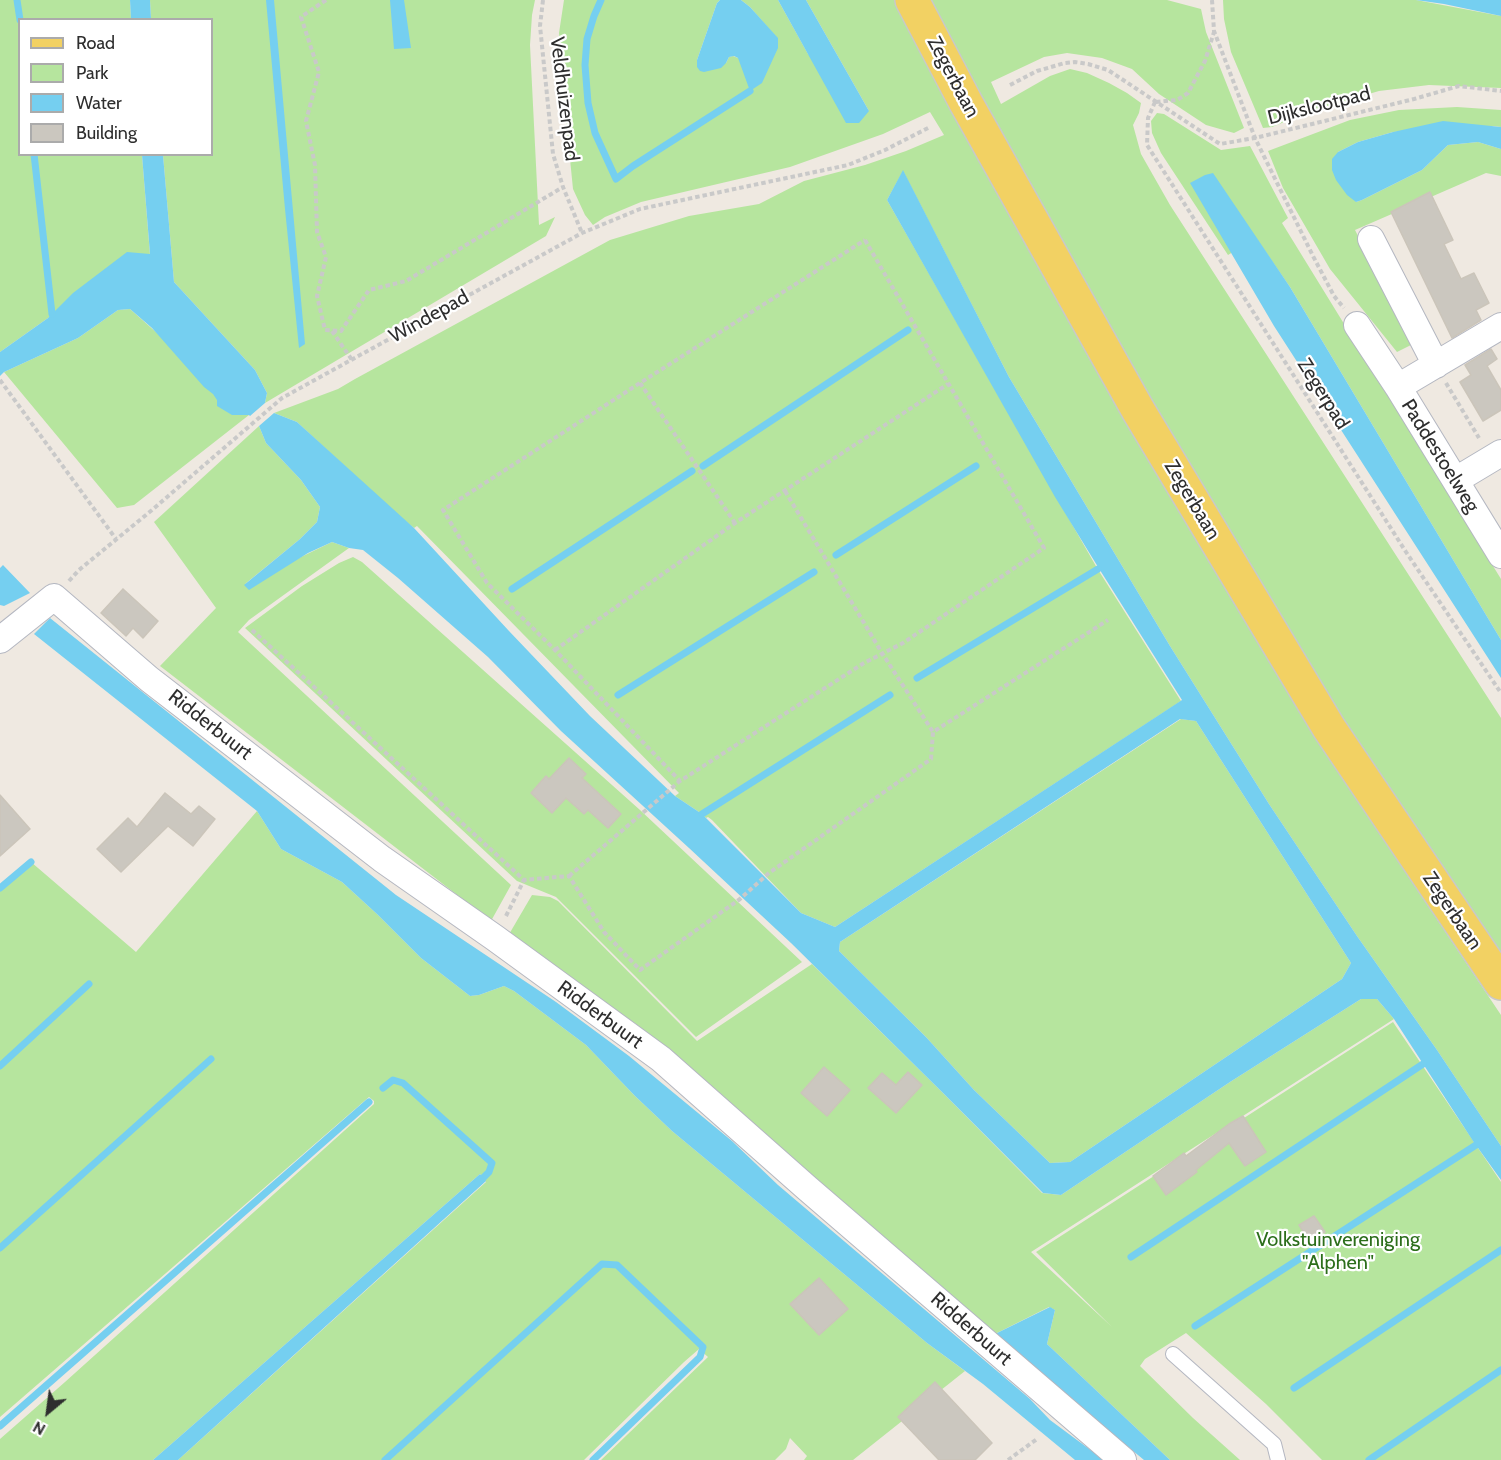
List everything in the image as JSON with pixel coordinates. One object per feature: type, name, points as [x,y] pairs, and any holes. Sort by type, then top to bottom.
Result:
[{"type":"main road","name":"Zegerbaan","points":[[912,0],[966,103],[1138,410],[1329,728],[1501,983]]},
{"type":"street","points":[[1371,238],[1436,365]]},
{"type":"street","name":"Paddestoelweg","points":[[1357,326],[1398,387],[1501,555]]},
{"type":"street","name":"Paddestoelweg","points":[[1398,387],[1501,326]]},
{"type":"street","points":[[1456,480],[1496,455]]},
{"type":"street","points":[[0,640],[54,597]]},
{"type":"street","name":"Ridderbuurt","points":[[54,597],[150,679],[373,852],[661,1059],[1123,1460]]},
{"type":"lane","points":[[1173,1354],[1274,1444],[1278,1460]]},
{"type":"path","points":[[326,0],[301,17],[319,72],[306,121],[315,165],[317,232],[326,257],[317,296],[325,330],[341,331],[369,290],[406,281],[563,187]]},
{"type":"path","name":"Veldhuizenpad","points":[[543,0],[540,26],[553,154],[563,187],[582,233]]},
{"type":"path","points":[[1212,0],[1214,31],[1255,138],[1334,296],[1357,326]]},
{"type":"path","points":[[1010,85],[1037,71],[1075,62],[1108,70],[1155,102],[1177,100],[1188,93],[1205,61],[1214,31]]},
{"type":"path","name":"Dijkslootpad","points":[[1155,102],[1220,144],[1255,138],[1460,86],[1501,91]]},
{"type":"path","name":"Zegerpad","points":[[1155,102],[1148,118],[1148,145],[1406,552],[1501,693]]},
{"type":"path","name":"Windepad","points":[[54,597],[79,570],[282,398],[350,358],[582,233],[640,209],[848,165],[885,150],[930,127]]},
{"type":"path","points":[[252,630],[524,880],[569,876],[680,781],[864,663],[903,643],[1044,548],[866,240],[443,510],[487,583],[555,650],[680,781]]},
{"type":"path","points":[[332,330],[350,358]]},
{"type":"path","points":[[1436,365],[1496,455]]},
{"type":"path","points":[[1,382],[116,539]]},
{"type":"path","points":[[640,383],[735,523]]},
{"type":"path","points":[[555,650],[735,523],[948,384]]},
{"type":"path","points":[[569,876],[604,932],[639,970],[740,899],[769,873],[931,759],[933,732],[785,491]]},
{"type":"path","points":[[933,732],[1108,620]]},
{"type":"path","points":[[495,938],[524,880]]},
{"type":"path","points":[[1008,1460],[1037,1439]]},
{"type":"green space","points":[[0,0],[130,0],[131,18],[18,18],[18,156],[142,156],[150,255],[48,318],[0,352]]},
{"type":"green space","points":[[150,0],[535,0],[530,45],[539,225],[555,217],[546,236],[265,403],[267,393],[255,370],[174,282],[163,156],[213,156],[213,18],[151,18]]},
{"type":"green space","points":[[564,0],[720,0],[697,60],[697,67],[726,63],[729,57],[738,58],[778,39],[741,0],[778,0],[808,54],[869,111],[806,0],[897,0],[1292,695],[1501,1015],[1501,1146],[1269,804],[1170,646],[1009,377],[903,171],[887,200],[1097,568],[1181,701],[835,927],[801,913],[712,820],[675,796],[679,793],[417,526],[414,528],[394,512],[297,422],[274,413],[338,389],[610,240],[689,216],[759,204],[804,181],[865,165],[944,135],[930,112],[883,134],[790,167],[641,202],[605,217],[593,225],[585,215],[573,189],[559,33]]},
{"type":"green space","points":[[926,0],[1167,0],[1201,9],[1206,32],[1244,128],[1234,133],[1206,125],[1159,94],[1132,69],[1102,58],[1067,53],[1044,57],[991,82],[1001,104],[1050,76],[1070,69],[1087,73],[1109,83],[1141,103],[1133,125],[1141,154],[1170,205],[1501,718],[1501,962],[1240,563]]},
{"type":"green space","points":[[1223,0],[1416,0],[1501,16],[1501,88],[1429,85],[1379,91],[1263,128],[1231,52],[1224,19]]},
{"type":"green space","points":[[1457,107],[1501,110],[1501,127],[1393,132],[1358,142],[1338,152],[1356,202],[1422,170],[1448,145],[1478,142],[1501,149],[1501,176],[1486,173],[1355,230],[1413,344],[1397,352],[1330,269],[1283,188],[1268,151],[1350,120],[1399,110]]},
{"type":"green space","points":[[1157,113],[1164,114],[1221,150],[1250,146],[1288,218],[1282,223],[1501,579],[1501,640],[1290,287],[1256,238],[1228,255],[1161,153],[1152,133],[1151,121]]},
{"type":"green space","points":[[130,309],[249,415],[134,505],[117,508],[4,372],[78,338],[118,310]]},
{"type":"green space","points":[[259,426],[266,443],[301,480],[320,507],[317,522],[245,584],[332,542],[349,548],[249,620],[238,632],[511,885],[491,921],[160,666],[216,608],[154,522]]},
{"type":"green space","points":[[353,557],[362,562],[640,810],[802,962],[696,1037],[556,897],[517,881],[245,628],[302,586]]},
{"type":"green space","points":[[1181,719],[1196,721],[1351,963],[1342,979],[1070,1162],[1050,1163],[974,1090],[926,1037],[839,951],[840,942]]},
{"type":"green space","points":[[257,811],[281,849],[342,882],[421,958],[470,996],[504,986],[586,1045],[672,1131],[927,1343],[965,1371],[853,1460],[804,1460],[807,1456],[790,1438],[786,1449],[775,1460],[601,1460],[708,1357],[699,1349],[584,1460],[178,1460],[486,1182],[480,1174],[153,1460],[0,1460],[0,1439],[374,1104],[369,1097],[0,1417],[0,888],[31,862],[136,952]]},
{"type":"green space","name":"Volkstuinvereniging \"Alphen\"","points":[[532,895],[550,897],[558,901],[697,1041],[812,964],[1042,1193],[1061,1195],[1230,1082],[1361,999],[1377,999],[1394,1019],[1031,1252],[1112,1327],[1036,1252],[1393,1022],[1501,1182],[1501,1460],[1322,1460],[1266,1404],[1186,1333],[1145,1359],[1140,1366],[1240,1460],[1170,1460],[1047,1344],[1055,1310],[1049,1307],[993,1335],[785,1155],[720,1093],[675,1055],[636,1024],[508,936]]},
{"type":"water","points":[[130,0],[150,0],[151,18],[131,18]]},
{"type":"water","points":[[266,0],[274,0],[305,344],[299,348],[285,209]]},
{"type":"water","points":[[390,0],[404,0],[411,48],[394,49]]},
{"type":"water","points":[[720,0],[741,0],[778,38],[778,48],[762,83],[750,91],[738,58],[734,56],[729,57],[721,68],[704,72],[697,67],[697,60]]},
{"type":"water","points":[[778,0],[806,0],[869,111],[859,123],[846,123]]},
{"type":"water","points":[[1416,0],[1501,0],[1501,16],[1444,4]]},
{"type":"water","points":[[1443,121],[1501,127],[1501,149],[1478,142],[1448,145],[1422,170],[1356,202],[1347,195],[1336,180],[1332,170],[1332,159],[1338,152],[1358,142]]},
{"type":"water","points":[[142,156],[163,156],[174,282],[255,370],[267,393],[265,403],[250,416],[232,415],[217,406],[217,400],[213,394],[204,387],[152,328],[130,309],[118,310],[78,338],[4,372],[0,376],[0,352],[48,318],[73,293],[127,252],[150,254]]},
{"type":"water","points":[[903,170],[1009,377],[1170,646],[1269,804],[1501,1146],[1501,1180],[1394,1019],[1377,999],[1361,999],[1230,1082],[1061,1195],[1043,1193],[791,943],[561,731],[488,657],[363,550],[332,542],[308,553],[249,590],[244,585],[317,522],[320,507],[301,480],[266,443],[259,426],[274,413],[297,422],[414,528],[590,716],[675,796],[702,814],[801,913],[835,927],[1182,700],[1055,497],[887,200]],"holes":[[[1180,719],[1196,721],[1351,963],[1342,979],[1070,1162],[1050,1163],[974,1090],[926,1037],[839,951],[840,942]]]},
{"type":"water","points":[[1213,173],[1290,287],[1501,640],[1501,678],[1274,326],[1190,183]]},
{"type":"water","points":[[3,565],[30,593],[4,606],[0,605],[0,568]]},
{"type":"water","points":[[50,618],[396,895],[556,1002],[629,1056],[732,1141],[778,1185],[1030,1399],[1050,1420],[1104,1460],[1075,1460],[983,1384],[927,1343],[672,1131],[586,1045],[514,991],[504,986],[470,996],[421,958],[342,882],[281,849],[257,811],[34,634]]},
{"type":"water","points":[[480,1174],[486,1181],[178,1460],[153,1460]]},
{"type":"water","points":[[1050,1307],[1055,1310],[1047,1344],[1170,1460],[1144,1460],[993,1335]]},
{"type":"building","points":[[1430,192],[1453,240],[1444,244],[1461,279],[1474,273],[1489,303],[1476,310],[1481,320],[1452,338],[1391,212]]},
{"type":"building","points":[[1491,349],[1497,359],[1487,366],[1501,390],[1501,410],[1483,421],[1460,382],[1471,375],[1465,365]]},
{"type":"building","points":[[123,589],[158,621],[143,638],[133,628],[126,636],[101,613]]},
{"type":"building","points":[[569,758],[586,774],[582,778],[621,814],[608,828],[588,810],[584,814],[566,798],[552,813],[531,793],[546,776],[549,779]]},
{"type":"building","points":[[165,793],[191,814],[199,806],[215,819],[193,846],[168,826],[121,872],[97,849],[128,818],[137,827]]},
{"type":"building","points":[[0,795],[30,829],[0,856]]},
{"type":"building","points":[[824,1067],[850,1090],[827,1116],[801,1093]]},
{"type":"building","points":[[908,1072],[922,1085],[896,1113],[868,1088],[882,1073],[896,1085]]},
{"type":"building","points":[[1243,1116],[1266,1152],[1245,1166],[1229,1143],[1196,1170],[1197,1172],[1166,1195],[1153,1176],[1184,1153],[1186,1156]]},
{"type":"building","points":[[1314,1216],[1325,1232],[1310,1242],[1299,1225]]},
{"type":"building","points":[[819,1278],[848,1309],[819,1335],[790,1304]]},
{"type":"building","points":[[935,1382],[992,1443],[975,1460],[939,1460],[898,1417]]},
{"type":"waterway","points":[[17,0],[20,18]]},
{"type":"waterway","points":[[601,0],[587,39],[585,65],[588,103],[595,133],[616,179],[750,91]]},
{"type":"waterway","points":[[34,156],[52,314]]},
{"type":"waterway","points":[[703,466],[908,330]]},
{"type":"waterway","points":[[836,555],[976,466]]},
{"type":"waterway","points":[[512,589],[692,471]]},
{"type":"waterway","points":[[917,678],[1098,569]]},
{"type":"waterway","points":[[618,695],[814,572]]},
{"type":"waterway","points":[[702,814],[890,695]]},
{"type":"waterway","points":[[0,888],[31,862]]},
{"type":"waterway","points":[[0,1066],[89,984]]},
{"type":"waterway","points":[[0,1248],[211,1059]]},
{"type":"waterway","points":[[1131,1257],[1423,1064]]},
{"type":"waterway","points":[[383,1088],[393,1080],[403,1083],[492,1163],[489,1172],[478,1183]]},
{"type":"waterway","points":[[0,1426],[369,1102]]},
{"type":"waterway","points":[[1195,1326],[1476,1145]]},
{"type":"waterway","points":[[1294,1388],[1501,1250]]},
{"type":"waterway","points":[[385,1460],[602,1264],[617,1265],[703,1347],[700,1357],[593,1460]]},
{"type":"waterway","points":[[1369,1460],[1501,1370]]}]
